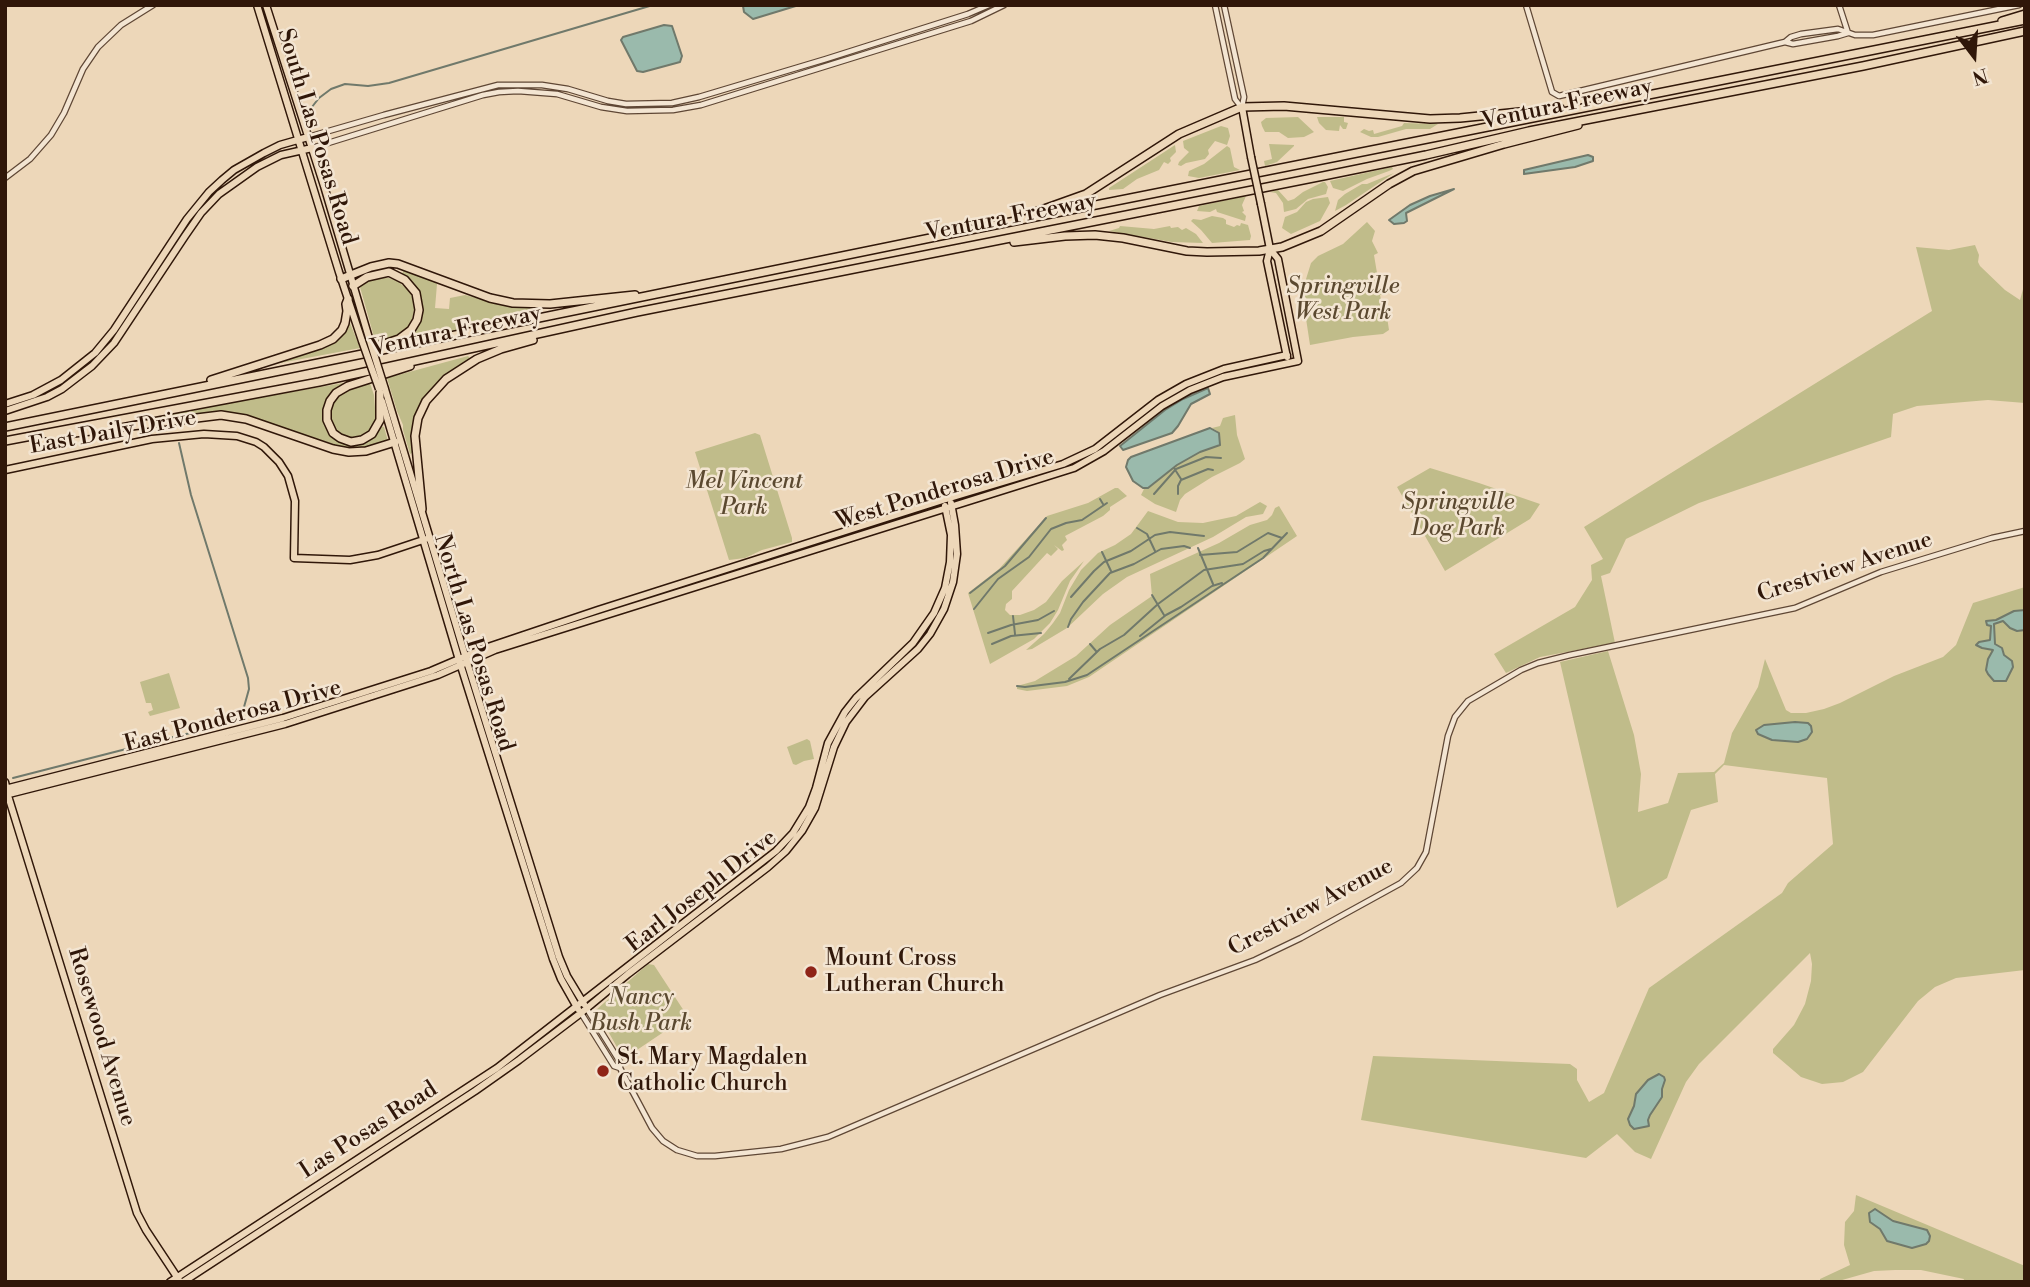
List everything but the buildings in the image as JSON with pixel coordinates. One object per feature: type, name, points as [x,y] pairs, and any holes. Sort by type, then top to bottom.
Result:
[{"type":"highway","points":[[1981,29],[2025,14]]},
{"type":"highway","name":"Ventura Freeway","points":[[5,427],[2025,20]]},
{"type":"highway","name":"Ventura Freeway","points":[[5,441],[319,382],[580,324],[1349,171],[1528,131],[1863,66],[1994,37],[2025,34]]},
{"type":"highway","points":[[994,226],[1086,194],[1179,134],[1242,107],[1283,106],[1430,119],[1563,107],[1575,109]]},
{"type":"highway","points":[[993,242],[1094,235],[1187,251],[1283,247],[1321,231],[1396,180],[1422,168],[1654,106]]},
{"type":"highway","points":[[341,279],[382,264],[398,264],[490,298],[523,304],[650,295]]},
{"type":"highway","points":[[323,361],[399,339],[411,330],[417,320],[419,304],[416,293],[400,276],[383,273],[363,279],[353,286]]},
{"type":"highway","points":[[190,388],[327,342],[342,330],[347,317],[348,299]]},
{"type":"highway","points":[[422,509],[415,436],[418,418],[431,394],[457,371],[488,354],[580,324]]},
{"type":"highway","points":[[381,390],[380,420],[372,434],[356,442],[340,438],[333,433],[327,420],[327,410],[333,397],[341,390],[451,353]]},
{"type":"highway","points":[[20,438],[221,415],[246,419],[349,452],[366,451],[398,441]]},
{"type":"main road","name":"South Las Posas Road","points":[[257,5],[341,279]]},
{"type":"main road","name":"South Las Posas Road","points":[[264,5],[312,148],[350,275]]},
{"type":"main road","points":[[1242,107],[1288,359]]},
{"type":"main road","points":[[5,404],[47,388],[85,362],[112,333],[187,219],[209,192],[234,170],[280,145],[308,138]]},
{"type":"main road","points":[[5,411],[47,397],[92,366],[118,337],[185,236],[231,183],[281,156],[312,148]]},
{"type":"main road","name":"West Ponderosa Drive","points":[[651,597],[1065,471],[1100,450],[1158,400],[1224,369],[1288,359],[1298,361],[1278,259],[1270,249]]},
{"type":"main road","name":"North Las Posas Road","points":[[350,275],[381,390],[422,509],[427,539]]},
{"type":"main road","name":"North Las Posas Road","points":[[341,279],[366,340]]},
{"type":"main road","name":"East Daily Drive","points":[[5,470],[152,439],[204,434],[237,436],[256,442],[273,454],[288,476],[295,501],[294,558],[350,560],[378,555],[427,539]]},
{"type":"main road","name":"North Las Posas Road","points":[[398,441],[522,848],[561,963],[584,1011]]},
{"type":"main road","name":"West Ponderosa Drive","points":[[463,661],[541,632],[1100,450]]},
{"type":"main road","name":"Earl Joseph Drive","points":[[584,1011],[653,954],[774,862],[796,834],[813,797],[825,752],[845,712],[914,643],[938,605],[947,580],[951,553],[949,507],[946,499]]},
{"type":"main road","name":"East Ponderosa Drive","points":[[6,790],[251,727],[463,661]]},
{"type":"main road","name":"Rosewood Avenue","points":[[6,790],[137,1213],[180,1280]]},
{"type":"main road","name":"Earl Joseph Drive","points":[[579,1003],[764,862],[796,834]]},
{"type":"main road","name":"Las Posas Road","points":[[180,1280],[482,1078],[579,1003]]},
{"type":"main road","name":"Las Posas Road","points":[[170,1282],[180,1280],[475,1091],[584,1011]]},
{"type":"street","points":[[5,178],[30,159],[51,135],[83,69],[98,47],[121,25],[153,5]]},
{"type":"street","points":[[308,138],[498,85],[542,85],[626,104],[672,103],[826,59],[989,5]]},
{"type":"street","points":[[312,148],[499,92],[557,94],[601,107],[627,111],[665,111],[701,105],[961,24],[1004,5]]},
{"type":"street","points":[[1215,5],[1235,99],[1242,107]]},
{"type":"street","points":[[1224,5],[1244,97],[1242,107]]},
{"type":"street","points":[[1526,5],[1552,92],[1557,96],[1785,42],[1791,37],[1838,29],[1859,35],[1873,34],[2019,5]]},
{"type":"street","points":[[1839,5],[1848,33]]},
{"type":"street","name":"Crestview Avenue","points":[[584,1011],[620,1062],[620,1068],[655,1132],[668,1145],[687,1154],[707,1157],[765,1152],[836,1134],[1160,995],[1255,960],[1301,938],[1405,880],[1417,869],[1426,852],[1448,738],[1455,717],[1468,701],[1521,670],[1570,655],[1795,608],[1881,572],[1992,538],[2025,531]]},
{"type":"green space","points":[[1298,117],[1314,132],[1304,137],[1288,138],[1279,132],[1265,132],[1261,122],[1266,118]]},
{"type":"green space","points":[[1317,117],[1344,117],[1344,122],[1348,123],[1346,129],[1340,125],[1339,131],[1326,130]]},
{"type":"green space","points":[[1404,123],[1438,124],[1430,129],[1406,129],[1378,137],[1360,132],[1364,129],[1373,130],[1374,134],[1402,126]]},
{"type":"green space","points":[[1221,126],[1228,128],[1230,136],[1227,145],[1215,141],[1205,159],[1178,165],[1189,152],[1184,148],[1183,141]]},
{"type":"green space","points":[[1269,144],[1294,146],[1277,162],[1265,166],[1264,161],[1272,159]]},
{"type":"green space","points":[[1175,145],[1176,152],[1168,164],[1164,162],[1159,170],[1137,179],[1123,189],[1109,190],[1109,188]]},
{"type":"green space","points":[[1227,146],[1230,148],[1234,167],[1240,170],[1199,178],[1188,176],[1189,171],[1204,164]]},
{"type":"green space","points":[[1392,167],[1389,171],[1343,191],[1333,188],[1330,181]]},
{"type":"green space","points":[[1394,173],[1335,211],[1338,200],[1345,194],[1362,184]]},
{"type":"green space","points":[[1323,182],[1328,187],[1326,194],[1308,199],[1296,209],[1284,212],[1283,203],[1276,193],[1270,192],[1278,190],[1288,201]]},
{"type":"green space","points":[[1246,196],[1242,205],[1245,221],[1217,212],[1216,209],[1210,212],[1197,211],[1199,206]]},
{"type":"green space","points":[[1328,197],[1330,203],[1320,221],[1291,234],[1282,228],[1285,217],[1297,212],[1306,202]]},
{"type":"green space","points":[[1212,216],[1223,218],[1226,224],[1234,227],[1240,226],[1241,223],[1248,225],[1250,240],[1212,243],[1191,221]]},
{"type":"green space","name":"Springville West Park","points":[[1367,222],[1375,231],[1372,241],[1378,253],[1374,255],[1379,285],[1382,284],[1384,294],[1380,295],[1382,304],[1385,304],[1389,330],[1383,334],[1310,345],[1302,292],[1311,263],[1318,256],[1343,244]]},
{"type":"green space","points":[[1120,226],[1154,229],[1170,226],[1182,230],[1186,228],[1196,234],[1203,243],[1172,242],[1109,231]]},
{"type":"green space","points":[[1975,245],[1980,266],[2020,300],[2025,282],[2025,403],[1988,400],[1917,406],[1893,414],[1891,437],[1699,503],[1626,539],[1610,573],[1601,576],[1615,643],[1540,657],[1506,673],[1494,654],[1575,607],[1592,580],[1591,565],[1603,559],[1584,527],[1932,311],[1916,247],[1949,250]]},
{"type":"green space","points":[[404,270],[437,284],[435,308],[449,309],[450,298],[465,295],[512,307],[535,307],[536,312],[409,341],[407,336],[421,305],[401,275]]},
{"type":"green space","points":[[378,278],[399,282],[410,292],[415,305],[411,324],[401,335],[376,344],[360,287],[365,282]]},
{"type":"green space","points":[[350,323],[360,348],[275,364],[326,345]]},
{"type":"green space","points":[[468,356],[471,359],[438,384],[412,433],[410,454],[387,378]]},
{"type":"green space","points":[[343,383],[344,386],[328,400],[327,429],[352,445],[367,442],[381,426],[384,427],[388,441],[362,448],[343,447],[230,413],[143,422],[144,419],[155,416]]},
{"type":"green space","points":[[370,383],[376,420],[369,433],[362,437],[347,438],[336,432],[330,419],[334,401],[343,392]]},
{"type":"green space","points":[[1235,415],[1237,435],[1245,459],[1185,494],[1176,512],[1141,495],[1144,489],[1177,465],[1200,452],[1218,446],[1217,431],[1212,428],[1220,426],[1223,418]]},
{"type":"green space","name":"Mel Vincent Park","points":[[755,433],[760,435],[792,542],[745,558],[729,560],[695,452]]},
{"type":"green space","name":"Springville Dog Park","points":[[1430,468],[1540,504],[1530,519],[1445,571],[1397,487]]},
{"type":"green space","points":[[1115,488],[1127,496],[1110,507],[1103,516],[1065,536],[1067,540],[1062,545],[1064,550],[1054,545],[1058,549],[1051,556],[1047,553],[1012,591],[1012,599],[1006,604],[1005,610],[1010,615],[1034,610],[1046,602],[1062,581],[1084,561],[1070,581],[1050,623],[1034,639],[990,664],[968,593],[999,569],[1047,516],[1088,503]]},
{"type":"green space","points":[[1260,502],[1267,506],[1263,514],[1246,517],[1213,537],[1127,577],[1103,594],[1067,628],[1026,650],[1044,634],[1060,613],[1081,570],[1098,553],[1131,534],[1148,511],[1178,522],[1203,523],[1236,516]]},
{"type":"green space","points":[[1279,506],[1297,536],[1089,677],[1067,686],[1027,691],[1017,689],[1017,686],[1035,681],[1076,656],[1110,625],[1152,596],[1150,574],[1219,543],[1250,525],[1267,520]]},
{"type":"green space","points":[[2025,587],[2025,970],[1956,978],[1935,987],[1918,1001],[1863,1072],[1843,1082],[1822,1084],[1801,1077],[1773,1053],[1773,1049],[1794,1025],[1805,1004],[1811,981],[1810,953],[1699,1064],[1686,1082],[1651,1159],[1635,1152],[1617,1134],[1586,1158],[1361,1120],[1373,1056],[1570,1064],[1577,1069],[1577,1080],[1589,1102],[1604,1093],[1649,988],[1782,893],[1788,883],[1833,844],[1827,778],[1724,765],[1715,774],[1718,802],[1691,810],[1667,878],[1617,908],[1560,662],[1608,651],[1634,735],[1641,774],[1638,812],[1668,803],[1678,773],[1714,772],[1724,763],[1732,733],[1758,687],[1765,659],[1786,710],[1791,713],[1806,713],[1824,709],[1894,676],[1943,657],[1956,645],[1973,603]]},
{"type":"green space","points":[[169,673],[180,708],[150,716],[148,712],[153,710],[151,703],[146,703],[140,682]]},
{"type":"green space","points":[[807,739],[810,741],[814,759],[793,764],[787,747]]},
{"type":"green space","name":"Nancy Bush Park","points":[[648,964],[654,965],[686,1017],[628,1056],[622,1056],[596,1010]]},
{"type":"green space","points":[[1856,1195],[2025,1266],[2025,1282],[1963,1282],[1964,1279],[1921,1270],[1895,1270],[1874,1271],[1835,1282],[1820,1282],[1820,1279],[1850,1265],[1844,1245],[1845,1222],[1854,1211]]},
{"type":"shaded area","points":[[799,5],[753,19],[744,12],[743,6]]},
{"type":"shaded area","points":[[664,25],[672,26],[682,56],[680,62],[643,72],[637,71],[621,40],[623,37]]},
{"type":"shaded area","points":[[1588,155],[1593,157],[1593,161],[1575,167],[1524,174],[1524,170]]},
{"type":"shaded area","points":[[1454,189],[1406,213],[1407,221],[1404,223],[1394,224],[1389,220],[1410,205]]},
{"type":"shaded area","points":[[1208,388],[1210,394],[1191,404],[1172,433],[1123,450],[1120,446],[1165,410]]},
{"type":"shaded area","points":[[1210,428],[1219,433],[1220,445],[1177,465],[1148,488],[1143,488],[1133,481],[1126,467],[1131,457]]},
{"type":"shaded area","points":[[2025,610],[2025,630],[2017,631],[2003,621],[1994,624],[1995,644],[2002,648],[2004,655],[2012,661],[2013,667],[2006,681],[1994,681],[1986,670],[1993,650],[1976,645],[1990,640],[1991,626],[1987,625],[1986,621]]},
{"type":"shaded area","points":[[1808,723],[1811,726],[1812,732],[1807,739],[1798,742],[1772,740],[1758,734],[1756,730],[1764,725]]},
{"type":"shaded area","points":[[1659,1074],[1665,1080],[1662,1097],[1650,1115],[1649,1126],[1634,1129],[1628,1119],[1636,1094],[1648,1080]]},
{"type":"shaded area","points":[[1875,1209],[1893,1221],[1927,1230],[1929,1241],[1912,1248],[1887,1241],[1880,1229],[1870,1222],[1869,1213]]},
{"type":"waterway","points":[[308,112],[319,98],[331,89],[345,84],[368,86],[389,83],[653,5]]},
{"type":"waterway","points":[[179,443],[191,495],[248,678],[249,689],[244,707],[233,719],[215,727],[182,735]]},
{"type":"waterway","points":[[1154,494],[1176,469],[1206,457],[1221,458]]},
{"type":"waterway","points":[[1174,468],[1181,479]]},
{"type":"waterway","points":[[1178,494],[1181,480],[1208,469],[1213,470]]},
{"type":"waterway","points":[[1100,499],[1103,504]]},
{"type":"waterway","points":[[974,609],[998,579],[1029,557],[1051,529],[1082,520],[1107,503]]},
{"type":"waterway","points":[[970,593],[1005,566],[1046,518]]},
{"type":"waterway","points":[[1137,528],[1147,534],[1155,551]]},
{"type":"waterway","points":[[1071,597],[1104,562],[1131,551],[1155,535],[1170,532],[1204,536]]},
{"type":"waterway","points":[[1200,555],[1237,552],[1268,533],[1282,538]]},
{"type":"waterway","points":[[1017,686],[1065,682],[1087,675],[1263,558],[1287,533]]},
{"type":"waterway","points":[[1068,627],[1083,602],[1110,573],[1161,549],[1184,546],[1190,548]]},
{"type":"waterway","points":[[1198,548],[1213,584]]},
{"type":"waterway","points":[[1069,679],[1100,649],[1124,635],[1158,604],[1204,570],[1243,564],[1271,549]]},
{"type":"waterway","points":[[1102,552],[1111,571]]},
{"type":"waterway","points":[[1140,636],[1166,615],[1212,586],[1222,583]]},
{"type":"waterway","points":[[1152,595],[1164,615]]},
{"type":"waterway","points":[[988,633],[1038,620],[1054,611]]},
{"type":"waterway","points":[[1013,616],[1015,634]]},
{"type":"waterway","points":[[992,644],[1011,636],[1041,633]]},
{"type":"waterway","points":[[1090,644],[1096,651]]},
{"type":"waterway","points":[[13,778],[173,737]]},
{"type":"place","name":"Mount Cross Lutheran Church","points":[[811,972]]},
{"type":"place","name":"St. Mary Magdalen Catholic Church","points":[[603,1071]]}]
